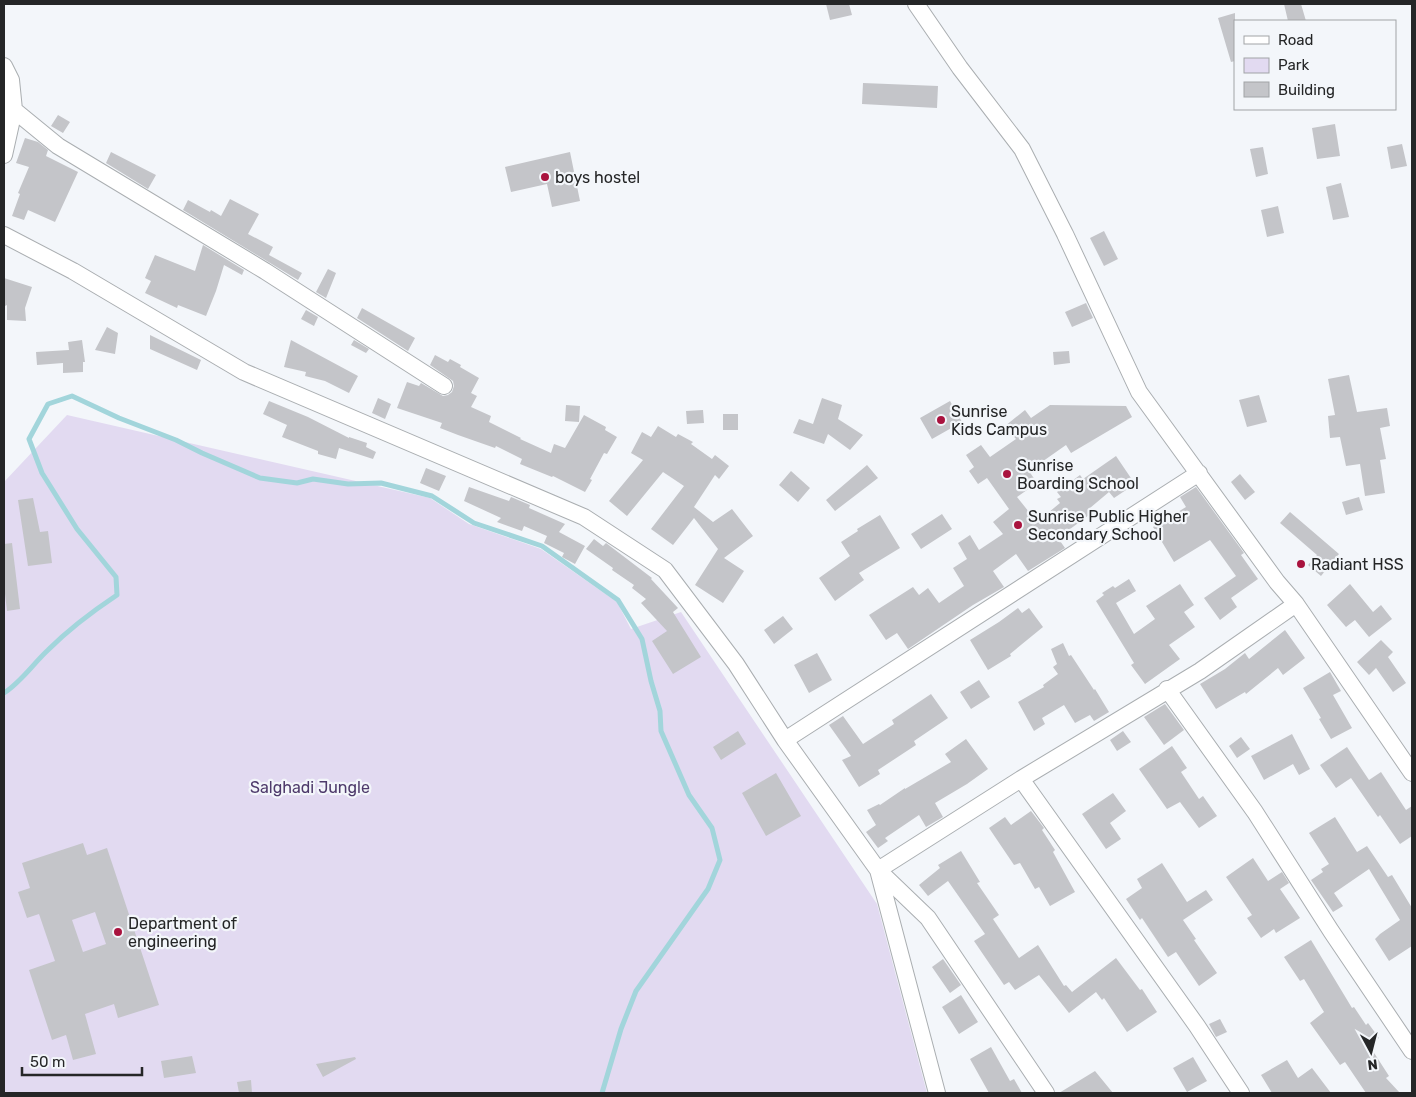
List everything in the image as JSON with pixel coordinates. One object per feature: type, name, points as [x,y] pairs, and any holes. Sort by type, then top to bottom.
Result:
[{"type":"street","points":[[916,4],[960,68],[1022,149],[1139,392],[1277,582],[1296,604],[1412,773]]},
{"type":"street","points":[[4,66],[11,80],[4,155]]},
{"type":"street","points":[[9,107],[58,146],[265,271],[444,386]]},
{"type":"street","points":[[4,235],[73,271],[244,372],[575,513],[592,522],[664,570],[736,664],[785,740],[878,870],[928,918],[1046,1093]]},
{"type":"street","points":[[785,740],[1199,473]]},
{"type":"street","points":[[878,870],[1021,779],[1200,671],[1296,604]]},
{"type":"street","points":[[1168,689],[1255,812],[1331,932],[1412,1051]]},
{"type":"street","points":[[1021,779],[1197,1026],[1241,1093]]},
{"type":"street","points":[[878,870],[936,1093]]},
{"type":"green space","name":"Salghadi Jungle","points":[[67,415],[430,498],[469,524],[541,549],[617,602],[631,629],[681,612],[877,904],[927,1093],[4,1093],[4,482]]},
{"type":"building","points":[[826,4],[849,4],[852,15],[830,20]]},
{"type":"building","points":[[1284,4],[1301,4],[1306,20],[1288,20]]},
{"type":"building","points":[[1235,13],[1234,61],[1231,62],[1218,18]]},
{"type":"building","points":[[863,83],[938,86],[937,108],[862,104]]},
{"type":"building","points":[[58,115],[70,122],[63,133],[51,126]]},
{"type":"building","points":[[1335,124],[1340,156],[1317,159],[1312,128]]},
{"type":"building","points":[[25,138],[38,142],[48,150],[46,156],[78,172],[55,222],[28,210],[24,220],[12,216],[20,194],[18,193],[29,167],[16,163]]},
{"type":"building","points":[[1402,144],[1407,166],[1391,169],[1387,147]]},
{"type":"building","points":[[1263,147],[1268,174],[1256,177],[1250,149]]},
{"type":"building","points":[[111,152],[156,175],[148,189],[106,163]]},
{"type":"building","name":"boys hostel","points":[[570,152],[580,201],[552,207],[547,184],[511,192],[505,167]]},
{"type":"building","points":[[1341,183],[1349,217],[1333,220],[1326,187]]},
{"type":"building","points":[[230,199],[259,214],[248,234],[273,247],[269,255],[302,273],[298,280],[183,210],[188,200],[221,216]]},
{"type":"building","points":[[1278,206],[1284,233],[1267,237],[1261,210]]},
{"type":"building","points":[[1104,231],[1118,259],[1104,266],[1090,238]]},
{"type":"building","points":[[203,245],[244,270],[242,275],[224,265],[206,316],[178,305],[177,308],[145,293],[151,281],[145,278],[155,255],[195,271]]},
{"type":"building","points":[[328,269],[336,273],[326,298],[316,292]]},
{"type":"building","points":[[4,278],[32,287],[25,308],[26,321],[7,320]]},
{"type":"building","points":[[1086,303],[1093,318],[1072,327],[1065,312]]},
{"type":"building","points":[[362,308],[415,338],[408,351],[357,318]]},
{"type":"building","points":[[306,310],[318,317],[314,326],[301,319]]},
{"type":"building","points":[[107,327],[118,333],[115,354],[95,350]]},
{"type":"building","points":[[150,335],[201,360],[197,370],[150,349]]},
{"type":"building","points":[[82,340],[85,362],[83,362],[83,372],[63,373],[63,363],[37,365],[36,352],[69,350],[68,342]]},
{"type":"building","points":[[291,340],[358,376],[349,393],[325,381],[305,376],[306,372],[284,367]]},
{"type":"building","points":[[354,340],[369,349],[366,353],[351,345]]},
{"type":"building","points":[[1069,351],[1070,363],[1054,365],[1053,352]]},
{"type":"building","points":[[435,355],[448,362],[450,359],[479,378],[471,393],[477,396],[471,407],[491,416],[489,422],[551,453],[554,444],[565,448],[584,415],[606,427],[605,430],[617,437],[607,454],[604,453],[585,492],[553,476],[520,464],[522,459],[496,446],[495,448],[458,435],[440,428],[442,423],[397,408],[407,382],[419,386],[421,383],[443,396],[452,392],[453,381],[430,365]]},
{"type":"building","points":[[1349,375],[1357,412],[1387,408],[1390,426],[1380,428],[1386,459],[1380,460],[1385,493],[1365,496],[1360,464],[1346,466],[1340,437],[1330,438],[1328,416],[1335,415],[1328,379]]},
{"type":"building","points":[[1259,395],[1267,422],[1247,427],[1239,400]]},
{"type":"building","points":[[378,398],[391,404],[385,419],[372,413]]},
{"type":"building","points":[[822,398],[842,405],[838,419],[863,435],[850,450],[828,434],[824,444],[793,433],[799,419],[813,424]]},
{"type":"building","points":[[269,401],[308,417],[349,438],[367,443],[366,447],[376,452],[373,459],[339,448],[336,459],[318,454],[318,451],[282,437],[287,425],[263,414]]},
{"type":"building","name":"Sunrise Kids Campus","points":[[950,401],[962,422],[932,439],[920,418]]},
{"type":"building","points":[[566,405],[580,406],[579,422],[565,421]]},
{"type":"building","points":[[1050,405],[1126,406],[1132,417],[1071,453],[1066,445],[1029,471],[1037,483],[1017,497],[1037,522],[1060,503],[1057,499],[1061,497],[1057,492],[1080,475],[1083,479],[1116,456],[1135,484],[1114,498],[1109,492],[1090,508],[1093,512],[1058,538],[1065,548],[1028,571],[1016,554],[993,571],[1004,587],[973,605],[908,649],[897,633],[886,640],[869,615],[913,587],[919,595],[928,588],[939,603],[964,586],[953,568],[967,559],[958,543],[970,535],[979,550],[1003,534],[993,522],[1009,509],[987,478],[978,484],[969,471],[974,467],[966,455],[981,445],[990,457],[1016,439],[1005,426],[1025,410],[1031,418]]},
{"type":"building","points":[[703,410],[704,423],[687,424],[686,411]]},
{"type":"building","points":[[723,414],[738,414],[738,430],[723,430]]},
{"type":"building","points":[[658,426],[676,437],[678,434],[693,442],[691,444],[712,459],[715,455],[729,466],[719,479],[715,475],[694,507],[713,522],[732,509],[753,536],[724,558],[744,571],[723,603],[695,585],[718,549],[694,518],[673,545],[651,529],[684,486],[663,472],[627,516],[609,501],[643,460],[631,453],[642,432],[651,437]]},
{"type":"building","points":[[867,465],[878,478],[835,511],[826,500]]},
{"type":"building","points":[[426,468],[446,476],[439,491],[420,483]]},
{"type":"building","points":[[791,471],[810,488],[798,502],[779,485]]},
{"type":"building","points":[[1240,474],[1255,492],[1245,500],[1231,482]]},
{"type":"building","points":[[469,487],[509,501],[511,497],[530,505],[529,508],[565,524],[559,532],[585,546],[575,564],[562,557],[564,553],[544,543],[547,536],[524,526],[522,531],[497,522],[501,518],[464,501]]},
{"type":"building","points":[[1196,487],[1244,553],[1241,555],[1258,579],[1231,598],[1237,607],[1220,620],[1204,598],[1236,576],[1213,544],[1210,540],[1174,562],[1153,527],[1186,507],[1180,497]]},
{"type":"building","points":[[1359,497],[1363,510],[1346,515],[1342,502]]},
{"type":"building","points":[[33,498],[40,532],[48,531],[52,563],[28,566],[18,500]]},
{"type":"building","points":[[1290,512],[1339,554],[1321,576],[1308,565],[1317,555],[1280,523]]},
{"type":"building","points":[[942,514],[952,529],[921,549],[911,534]]},
{"type":"building","points":[[880,515],[900,548],[859,573],[864,580],[835,601],[819,578],[850,556],[841,542],[858,531],[857,529]]},
{"type":"building","points":[[594,539],[603,546],[606,543],[652,578],[678,608],[673,612],[701,657],[673,674],[652,641],[667,631],[641,603],[646,599],[632,588],[634,585],[586,549]]},
{"type":"building","points":[[12,543],[20,609],[7,611],[4,594],[4,544]]},
{"type":"building","points":[[1129,579],[1136,591],[1116,603],[1134,634],[1155,619],[1146,606],[1180,584],[1194,605],[1184,612],[1195,627],[1169,645],[1180,659],[1145,684],[1131,665],[1134,663],[1096,601],[1104,595],[1102,593],[1113,586],[1115,588]]},
{"type":"building","points":[[1350,584],[1373,612],[1381,605],[1392,619],[1369,637],[1355,620],[1346,627],[1327,605]]},
{"type":"building","points":[[1018,608],[1022,613],[1029,608],[1043,627],[1010,654],[1011,656],[988,670],[970,640]]},
{"type":"building","points":[[783,616],[793,629],[774,644],[764,630]]},
{"type":"building","points":[[1285,630],[1305,658],[1283,675],[1278,668],[1246,694],[1245,692],[1216,709],[1200,684],[1225,669],[1245,653],[1249,659]]},
{"type":"building","points":[[1381,640],[1393,652],[1388,657],[1406,683],[1393,692],[1376,668],[1369,675],[1357,662]]},
{"type":"building","points":[[1063,643],[1069,656],[1071,655],[1109,712],[1094,721],[1090,715],[1075,723],[1064,705],[1042,718],[1045,724],[1034,731],[1018,702],[1044,687],[1043,685],[1058,674],[1053,667],[1057,664],[1051,649]]},
{"type":"building","points":[[817,653],[832,680],[809,693],[794,665]]},
{"type":"building","points":[[1330,672],[1341,691],[1333,695],[1352,728],[1331,739],[1303,688]]},
{"type":"building","points":[[979,680],[990,697],[971,709],[960,692]]},
{"type":"building","points":[[931,694],[948,718],[914,741],[916,745],[878,770],[880,774],[859,787],[842,760],[851,756],[829,725],[843,716],[863,744],[894,724],[892,720]]},
{"type":"building","points":[[1165,704],[1184,730],[1164,745],[1144,717]]},
{"type":"building","points":[[738,731],[746,744],[721,760],[713,747]]},
{"type":"building","points":[[1123,731],[1131,742],[1117,751],[1110,740]]},
{"type":"building","points":[[1292,734],[1310,769],[1299,775],[1293,764],[1264,780],[1251,756]]},
{"type":"building","points":[[1241,737],[1250,749],[1237,758],[1229,746]]},
{"type":"building","points":[[966,739],[988,769],[935,803],[943,817],[926,827],[919,815],[885,838],[888,841],[878,848],[866,832],[876,825],[867,810],[880,805],[905,788],[951,762],[945,754]]},
{"type":"building","points":[[1172,746],[1187,768],[1181,772],[1199,799],[1203,796],[1217,816],[1199,828],[1180,802],[1167,809],[1139,769]]},
{"type":"building","points":[[1347,747],[1369,780],[1381,772],[1406,810],[1412,806],[1412,836],[1400,844],[1380,815],[1378,817],[1351,778],[1336,788],[1320,765]]},
{"type":"building","points":[[776,773],[801,816],[766,836],[742,793]]},
{"type":"building","points":[[1113,793],[1126,811],[1110,823],[1121,839],[1106,849],[1082,814]]},
{"type":"building","points":[[1031,811],[1044,828],[1042,830],[1055,850],[1053,852],[1075,892],[1050,906],[1039,887],[1035,889],[1020,863],[1014,865],[989,828],[1005,817],[1011,825]]},
{"type":"building","points":[[1335,817],[1357,852],[1367,846],[1388,877],[1392,875],[1412,908],[1412,946],[1389,961],[1375,939],[1400,920],[1369,869],[1334,893],[1343,906],[1333,912],[1311,880],[1323,872],[1321,869],[1329,864],[1309,833]]},
{"type":"building","name":"Department of engineering","points":[[83,843],[87,855],[107,848],[159,1005],[118,1018],[114,1004],[85,1014],[96,1054],[73,1060],[66,1035],[52,1040],[29,970],[55,961],[39,914],[27,918],[18,892],[30,888],[22,863]],"holes":[[[95,912],[106,944],[83,952],[72,920]]]},
{"type":"building","points":[[961,851],[980,882],[977,883],[999,915],[993,919],[1019,958],[1038,945],[1064,986],[1066,985],[1072,992],[1116,958],[1140,990],[1142,989],[1157,1012],[1127,1032],[1104,998],[1102,1000],[1096,992],[1069,1013],[1039,975],[1015,990],[1009,982],[1004,985],[974,941],[985,934],[948,881],[928,896],[919,885],[940,868],[938,865]]},
{"type":"building","points":[[1253,858],[1268,881],[1282,872],[1289,883],[1280,889],[1300,918],[1276,933],[1274,929],[1261,938],[1247,918],[1252,915],[1226,877]]},
{"type":"building","points":[[1162,863],[1187,902],[1206,890],[1213,900],[1183,920],[1196,939],[1194,940],[1217,973],[1199,986],[1176,952],[1168,957],[1142,918],[1140,920],[1126,899],[1142,888],[1137,879]]},
{"type":"building","points":[[1311,940],[1352,1008],[1354,1007],[1366,1025],[1368,1023],[1379,1038],[1369,1045],[1389,1076],[1386,1078],[1400,1093],[1366,1093],[1345,1062],[1340,1065],[1310,1023],[1324,1012],[1304,979],[1300,981],[1284,957]]},
{"type":"building","points":[[943,959],[961,985],[950,993],[932,967]]},
{"type":"building","points":[[961,995],[978,1022],[959,1034],[942,1007]]},
{"type":"building","points":[[1220,1019],[1227,1032],[1216,1037],[1209,1024]]},
{"type":"building","points":[[991,1047],[1010,1081],[1014,1079],[1022,1093],[989,1093],[970,1059]]},
{"type":"building","points":[[192,1056],[196,1073],[164,1078],[161,1061]]},
{"type":"building","points":[[355,1057],[356,1059],[323,1077],[316,1064]]},
{"type":"building","points":[[1193,1057],[1207,1081],[1187,1092],[1173,1068]]},
{"type":"building","points":[[1287,1060],[1298,1078],[1312,1068],[1331,1093],[1272,1093],[1261,1075]]},
{"type":"building","points":[[1095,1071],[1113,1093],[1059,1093]]},
{"type":"building","points":[[251,1080],[252,1093],[239,1093],[237,1082]]},
{"type":"waterway","points":[[4,693],[16,684],[42,655],[64,635],[117,595],[116,577],[77,529],[42,473],[29,439],[48,404],[72,396],[260,478],[297,483],[313,479],[348,484],[381,483],[432,496],[474,523],[542,546],[618,600],[642,639],[660,711],[661,731],[689,795],[712,828],[720,860],[708,889],[636,991],[621,1029],[602,1093]]},
{"type":"place","name":"boys hostel","points":[[545,177]]},
{"type":"place","name":"Sunrise Kids Campus","points":[[941,420]]},
{"type":"place","name":"Sunrise Boarding School","points":[[1007,474]]},
{"type":"place","name":"Sunrise Public Higher Secondary School","points":[[1018,525]]},
{"type":"place","name":"Radiant HSS","points":[[1301,564]]},
{"type":"place","name":"Department of engineering","points":[[118,932]]}]
